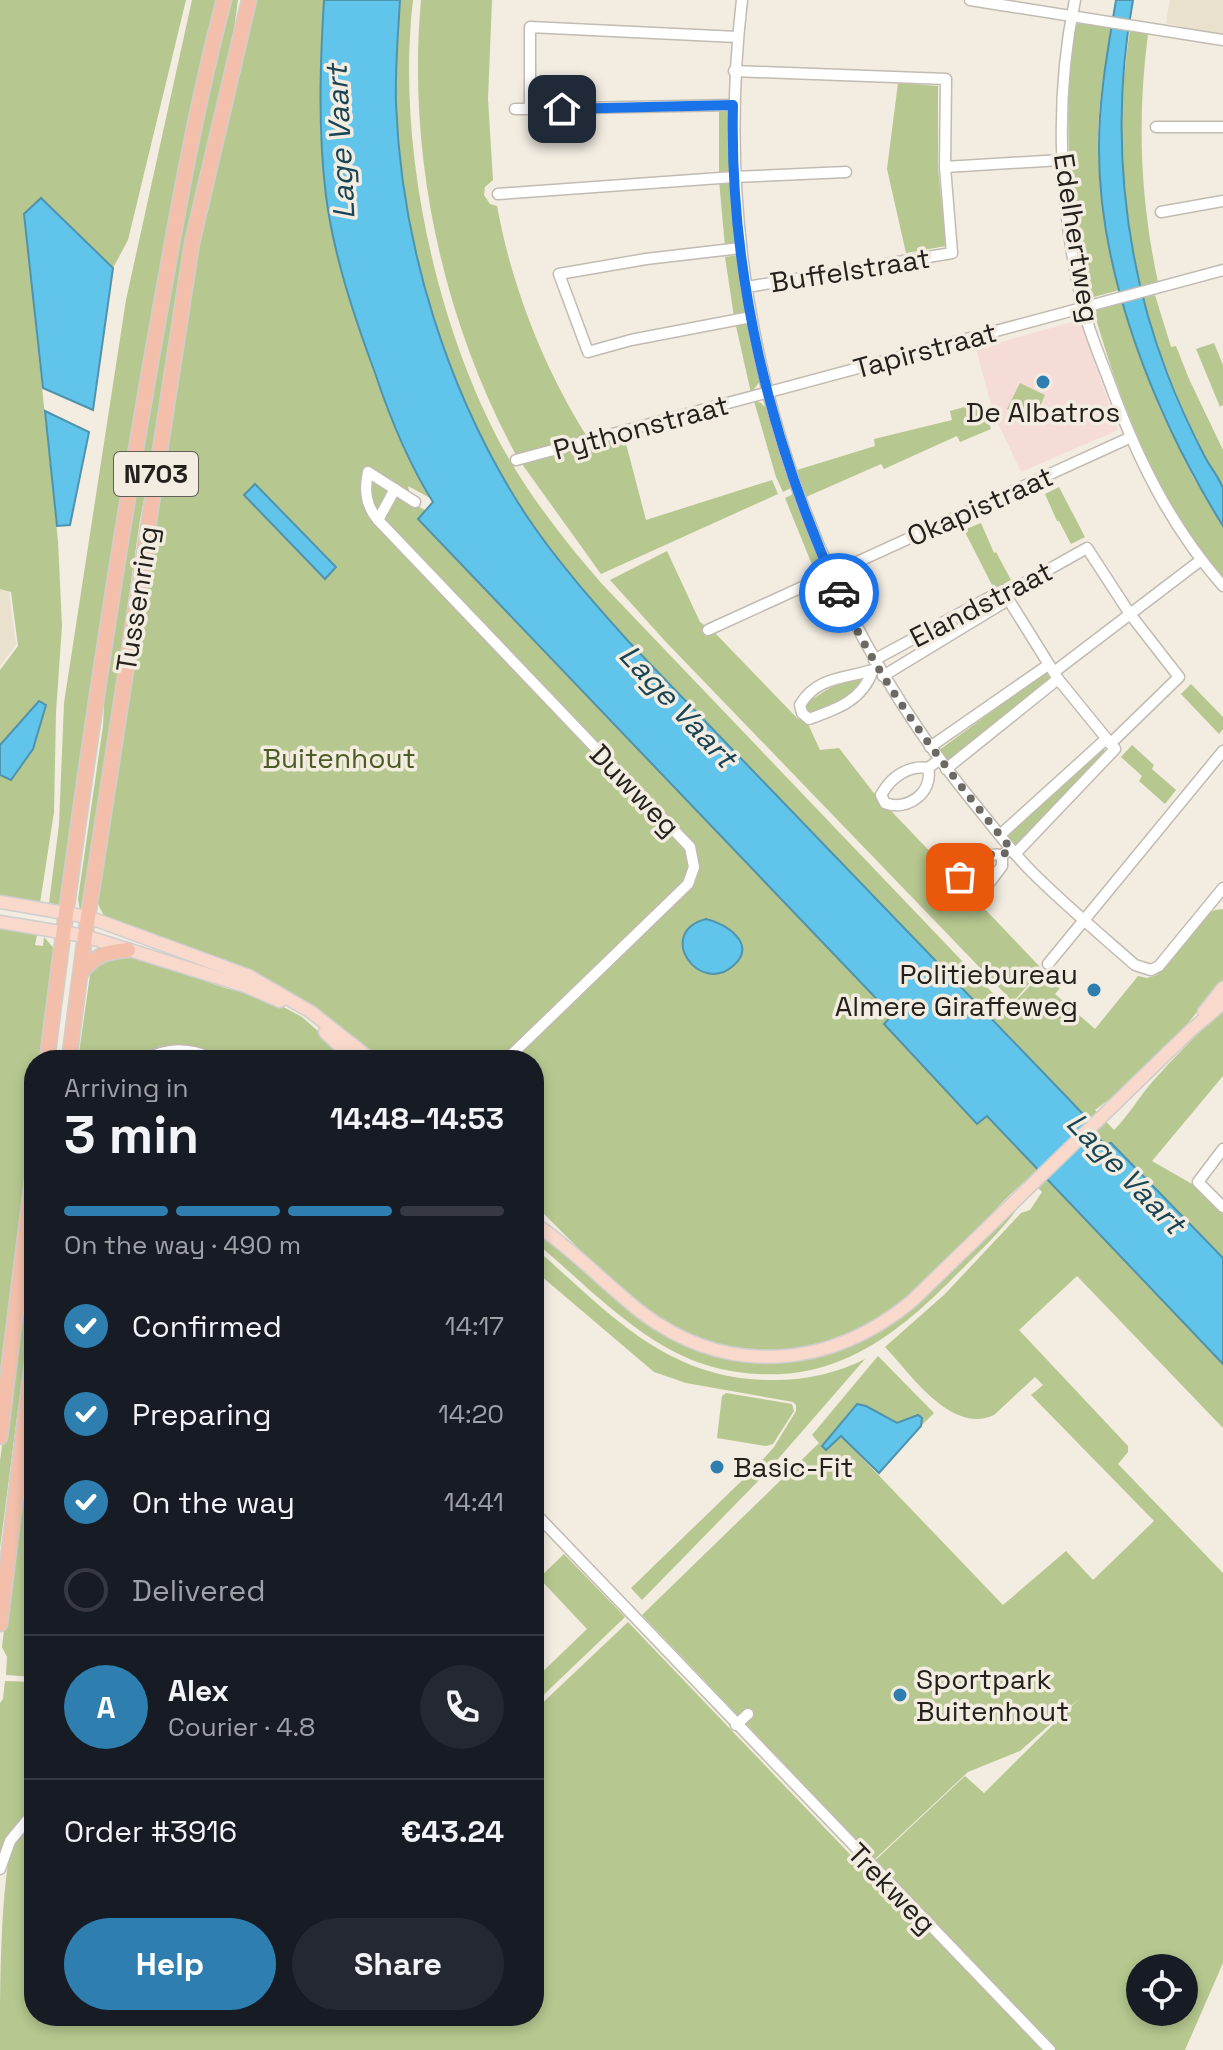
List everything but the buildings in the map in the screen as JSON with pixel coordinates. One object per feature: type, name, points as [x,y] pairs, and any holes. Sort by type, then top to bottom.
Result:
[{"type":"highway","name":"Tussenring","points":[[48,1050],[63,931],[139,431],[201,86],[224,0]]},
{"type":"highway","name":"Tussenring","points":[[70,1050],[192,243],[249,0]]},
{"type":"highway","points":[[79,977],[92,959],[103,953],[128,950]]},
{"type":"highway","points":[[0,1437],[24,1245]]},
{"type":"highway","points":[[0,1624],[24,1428]]},
{"type":"main road","points":[[0,902],[88,917],[249,976],[358,1050]]},
{"type":"main road","points":[[0,922],[85,936],[293,1004]]},
{"type":"main road","points":[[1190,1031],[1223,988]]},
{"type":"main road","points":[[544,1223],[643,1313],[672,1332],[703,1346],[735,1355],[794,1356],[830,1348],[864,1335],[912,1301],[1190,1031],[1223,1003]]},
{"type":"main road","points":[[309,1015],[345,1050]]},
{"type":"main road","points":[[544,1230],[558,1239]]},
{"type":"street","points":[[742,0],[734,71],[734,177],[751,317],[767,394],[793,479],[830,574],[877,668],[930,747],[1000,835],[1010,853],[1135,965],[1151,970],[1159,966],[1221,897]]},
{"type":"street","points":[[970,0],[1223,40]]},
{"type":"street","name":"Edelhertweg","points":[[1075,0],[1063,80],[1061,160],[1083,308],[1129,438],[1166,507],[1201,560],[1223,586]]},
{"type":"street","points":[[530,109],[530,27],[737,37]]},
{"type":"street","points":[[734,71],[946,79],[945,167],[1061,160]]},
{"type":"street","points":[[515,109],[733,105]]},
{"type":"street","points":[[1156,127],[1223,127]]},
{"type":"street","name":"Buffelstraat","points":[[747,287],[952,253],[945,167]]},
{"type":"street","points":[[498,194],[846,172]]},
{"type":"street","points":[[1161,212],[1223,201]]},
{"type":"street","points":[[741,248],[646,259],[559,274],[588,352],[631,340],[751,317]]},
{"type":"street","name":"Tapirstraat","points":[[767,394],[1223,270]]},
{"type":"street","name":"Pythonstraat","points":[[516,460],[767,394]]},
{"type":"street","name":"Okapistraat","points":[[708,630],[1129,438]]},
{"type":"street","name":"Duwweg","points":[[415,502],[368,472],[366,495],[369,509],[378,520],[690,847],[694,867],[688,884],[516,1050]]},
{"type":"street","points":[[378,520],[395,489]]},
{"type":"street","name":"Elandstraat","points":[[877,668],[1007,597],[1087,548],[1130,614]]},
{"type":"street","points":[[928,768],[930,777],[927,788],[917,799],[902,806],[885,803],[881,795],[896,777],[916,767],[943,765],[1053,672],[1201,560]]},
{"type":"street","name":"Elandstraat","points":[[877,668],[1003,590],[1007,597]]},
{"type":"street","points":[[1007,597],[1053,672],[1110,744]]},
{"type":"street","points":[[1010,853],[1110,744],[1179,677],[1130,614]]},
{"type":"street","points":[[877,668],[862,693],[840,707],[809,719],[802,713],[800,705],[803,699],[820,686],[841,675],[877,668]]},
{"type":"street","points":[[930,747],[1053,672]]},
{"type":"street","points":[[1000,835],[1110,744]]},
{"type":"street","points":[[1048,964],[1223,751]]},
{"type":"street","points":[[164,1050],[188,1050]]},
{"type":"street","points":[[1223,1149],[1198,1182],[1223,1207]]},
{"type":"street","name":"Trekweg","points":[[544,1523],[1050,2050]]},
{"type":"street","points":[[736,1725],[748,1714]]},
{"type":"street","points":[[0,1869],[10,1841],[24,1824]]},
{"type":"shaded area","points":[[1170,0],[1223,0],[1223,36],[1166,23]]},
{"type":"shaded area","name":"De Albatros","points":[[1080,320],[1118,430],[1021,472],[994,415],[976,349]]},
{"type":"shaded area","points":[[0,525],[16,645],[0,666]]},
{"type":"green space","points":[[0,0],[186,0],[128,240],[113,268],[41,198],[24,214],[58,541],[62,626],[54,812],[40,903],[0,897],[0,670],[18,646],[11,592],[0,589]]},
{"type":"green space","points":[[192,0],[218,0],[61,905],[49,903],[59,825],[64,703],[126,300]]},
{"type":"green space","points":[[229,0],[238,0],[233,36],[140,520],[84,905],[80,911],[78,899],[103,726],[105,685],[181,220]]},
{"type":"green space","name":"Buitenhout","points":[[254,0],[324,0],[321,125],[331,222],[346,286],[379,387],[405,452],[430,498],[408,486],[412,503],[425,510],[418,519],[892,1016],[885,1023],[977,1124],[987,1115],[1223,1364],[1223,1428],[1077,1276],[1019,1330],[1128,1446],[1128,1452],[1118,1464],[1223,1573],[1223,1963],[1198,2020],[1198,1954],[1126,1954],[1126,2026],[1195,2026],[1185,2050],[0,2050],[4,1898],[10,1853],[24,1831],[24,2026],[544,2026],[544,1702],[628,1622],[865,1870],[965,1776],[984,1793],[1081,1697],[1020,1751],[968,1772],[875,1859],[642,1615],[819,1443],[812,1435],[878,1356],[934,1413],[921,1426],[922,1422],[897,1423],[866,1406],[831,1445],[841,1436],[1003,1605],[1066,1551],[1093,1580],[1154,1521],[1031,1395],[1043,1385],[1035,1377],[994,1415],[978,1419],[962,1417],[933,1399],[885,1347],[945,1294],[1021,1213],[1030,1210],[1042,1192],[1029,1178],[924,1284],[867,1325],[837,1338],[776,1350],[713,1342],[683,1331],[638,1303],[544,1214],[544,1050],[366,1050],[283,989],[220,958],[105,918],[97,902],[188,308],[205,217]]},
{"type":"green space","points":[[400,0],[413,0],[409,55],[410,113],[426,232],[459,348],[480,402],[515,469],[550,520],[602,584],[1008,1009],[1044,971],[1060,988],[1055,994],[1095,1029],[1138,976],[1147,978],[1157,975],[1207,915],[1223,909],[1223,980],[1184,1028],[1117,1097],[1095,1110],[1114,1130],[1153,1081],[1223,1008],[1223,1076],[1152,1161],[1192,1184],[1223,1214],[1223,1258],[1112,1143],[1105,1145],[1081,1119],[1084,1115],[629,642],[562,564],[526,515],[473,421],[434,318],[419,264],[407,210],[396,103]]},
{"type":"green space","points":[[421,0],[492,0],[488,99],[493,180],[485,187],[484,195],[490,204],[497,206],[520,296],[543,354],[586,435],[516,455],[468,348],[450,292],[425,176],[418,58]]},
{"type":"green space","points":[[1075,23],[1112,28],[1102,89],[1098,150],[1106,220],[1120,290],[1090,298],[1076,231],[1069,161],[1069,92]]},
{"type":"green space","points":[[1130,30],[1148,34],[1142,97],[1142,158],[1147,220],[1158,282],[1140,287],[1132,256],[1123,192],[1121,126]]},
{"type":"green space","points":[[898,83],[938,86],[938,168],[946,246],[906,253],[887,169]]},
{"type":"green space","points":[[719,109],[729,109],[730,175],[719,175]]},
{"type":"green space","points":[[719,180],[731,180],[737,246],[725,247]]},
{"type":"green space","points":[[738,255],[747,315],[734,317],[725,257]]},
{"type":"green space","points":[[1155,295],[1171,347],[1176,346],[1223,450],[1223,489],[1187,419],[1159,348],[1143,298]]},
{"type":"green space","points":[[1122,300],[1159,407],[1193,477],[1223,526],[1223,579],[1200,549],[1160,484],[1116,380],[1093,308]]},
{"type":"green space","points":[[749,323],[761,380],[751,393],[736,326]]},
{"type":"green space","points":[[1214,343],[1223,365],[1223,405],[1220,407],[1196,349]]},
{"type":"green space","points":[[1020,383],[1045,395],[1034,420],[1007,409]]},
{"type":"green space","points":[[754,401],[767,409],[791,488],[783,492],[776,477]]},
{"type":"green space","points":[[982,402],[991,429],[960,442],[957,436],[884,469],[881,464],[806,497],[797,470],[875,446],[874,439],[952,420],[950,411]]},
{"type":"green space","points":[[624,436],[646,520],[772,480],[778,494],[601,574],[522,464]]},
{"type":"green space","points":[[1059,487],[1085,537],[1071,544],[1045,494]]},
{"type":"green space","points":[[793,494],[821,564],[813,567],[785,498]]},
{"type":"green space","points":[[981,523],[994,553],[1011,580],[994,589],[964,530]]},
{"type":"green space","points":[[667,551],[700,622],[715,633],[797,718],[808,724],[820,750],[839,748],[873,792],[1042,969],[1013,1002],[610,580]]},
{"type":"green space","points":[[1046,672],[1050,678],[947,763],[938,751]]},
{"type":"green space","points":[[859,677],[862,683],[857,691],[812,714],[807,710],[807,703],[819,694]]},
{"type":"green space","points":[[1191,684],[1223,717],[1223,729],[1219,734],[1181,694]]},
{"type":"green space","points":[[1132,745],[1154,765],[1152,769],[1176,790],[1165,804],[1139,781],[1142,776],[1121,757]]},
{"type":"green space","points":[[1104,749],[1017,846],[1007,836]]},
{"type":"green space","points":[[0,928],[37,935],[35,945],[43,946],[44,937],[56,951],[41,1050],[24,1050],[24,1190],[0,1379]]},
{"type":"green space","points":[[127,954],[225,988],[265,997],[302,1017],[340,1050],[205,1050],[178,1044],[153,1050],[79,1050],[91,968],[98,960]]},
{"type":"green space","points":[[1022,1202],[1000,1231],[936,1295],[892,1332],[844,1359],[789,1373],[730,1371],[701,1363],[662,1345],[623,1318],[544,1250],[544,1238],[657,1330],[717,1356],[764,1361],[813,1357],[845,1348],[890,1325]]},
{"type":"green space","points":[[544,1256],[615,1319],[643,1339],[703,1369],[738,1378],[788,1380],[833,1372],[865,1359],[765,1474],[642,1600],[631,1588],[757,1466],[774,1447],[796,1411],[793,1402],[686,1383],[654,1372],[544,1278]]},
{"type":"green space","points":[[24,1276],[24,1362],[0,1548],[0,1461]]},
{"type":"green space","points":[[726,1393],[792,1404],[794,1411],[773,1444],[766,1446],[717,1438],[722,1396]]},
{"type":"green space","points":[[24,1452],[24,1676],[6,1675],[7,1657],[2,1647]]},
{"type":"green space","points":[[564,1554],[625,1617],[544,1694],[544,1670],[587,1629],[544,1583],[544,1573]]},
{"type":"green space","points":[[5,1681],[24,1682],[24,1820],[0,1857],[0,1703]]},
{"type":"water","name":"Lage Vaart","points":[[324,0],[400,0],[396,103],[407,211],[419,264],[452,370],[473,420],[526,515],[562,564],[629,642],[1084,1115],[1082,1119],[1105,1145],[1111,1143],[1223,1258],[1223,1364],[987,1116],[977,1124],[884,1024],[892,1015],[418,519],[433,502],[407,455],[387,406],[346,286],[330,219],[323,172],[321,123]]},
{"type":"water","points":[[1116,0],[1133,0],[1122,94],[1122,142],[1124,189],[1139,283],[1171,384],[1223,489],[1223,526],[1198,484],[1154,392],[1120,294],[1109,245],[1101,195],[1099,127]]},
{"type":"water","points":[[41,198],[113,268],[93,410],[43,388],[24,214]]},
{"type":"water","points":[[45,411],[89,432],[70,525],[57,526]]},
{"type":"water","points":[[255,484],[336,567],[325,579],[244,495]]},
{"type":"water","points":[[39,701],[46,705],[33,749],[11,780],[0,775],[0,745]]},
{"type":"water","points":[[706,919],[730,930],[741,942],[740,957],[721,973],[708,973],[696,968],[683,948],[684,937],[691,926]]},
{"type":"water","points":[[857,1404],[897,1423],[918,1415],[922,1418],[921,1426],[879,1473],[841,1436],[826,1450],[822,1446]]},
{"type":"way so far","points":[[839,593],[878,668],[930,747],[1011,849],[1002,855],[982,857],[960,877]]},
{"type":"place","name":"De Albatros","points":[[1043,382]]},
{"type":"place","name":"Politiebureau Almere Giraffeweg","points":[[1094,990]]},
{"type":"place","name":"Basic-Fit","points":[[717,1467]]},
{"type":"place","name":"Sportpark Buitenhout","points":[[900,1695]]},
{"type":"route","points":[[562,109],[733,105],[734,177],[741,248],[767,394],[796,489],[839,593]]}]
